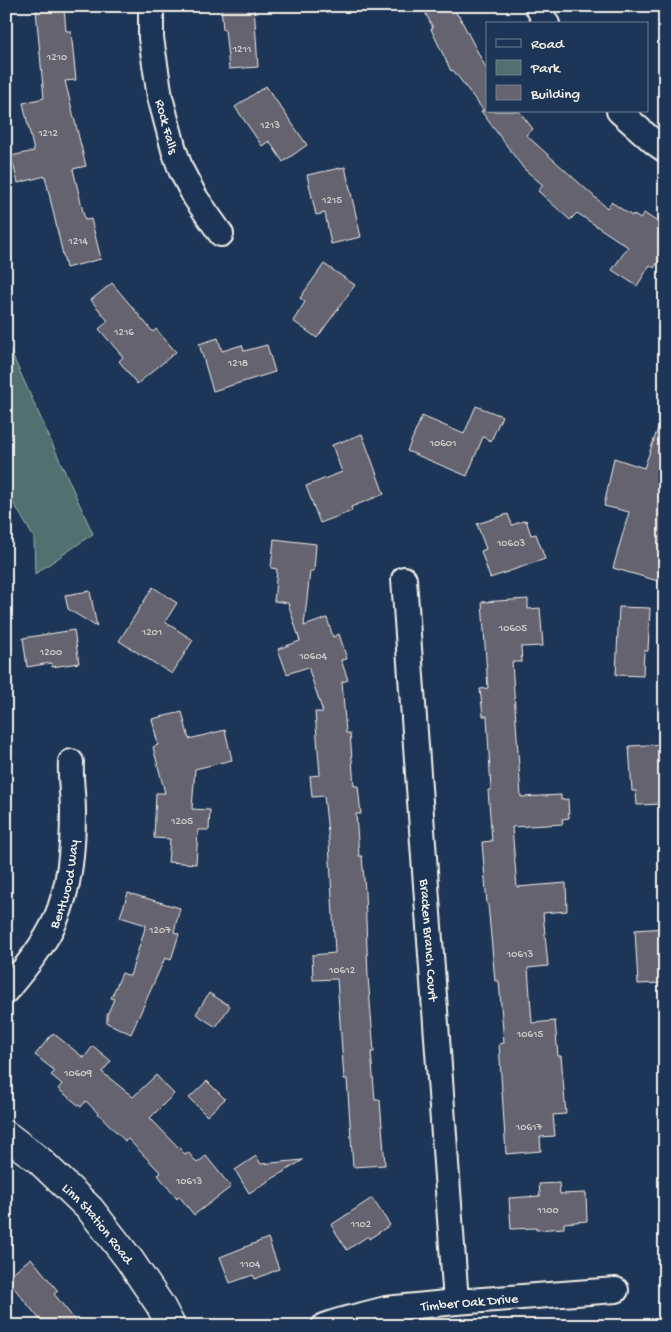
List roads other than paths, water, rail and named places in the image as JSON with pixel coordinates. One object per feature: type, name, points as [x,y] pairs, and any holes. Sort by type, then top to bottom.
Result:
[{"type":"street","name":"Rock Falls","points":[[151,6],[151,38],[160,97],[174,150],[181,170],[195,197],[221,234]]},
{"type":"street","points":[[537,6],[546,22]]},
{"type":"street","points":[[620,112],[655,144],[665,150]]},
{"type":"street","name":"Bracken Branch Court","points":[[404,579],[456,1302]]},
{"type":"street","name":"Bentwood Way","points":[[6,991],[33,957],[54,923],[64,896],[72,855],[71,762]]},
{"type":"street","name":"Linn Station Road","points":[[6,1135],[38,1160],[90,1209],[129,1259],[160,1305],[171,1326]]},
{"type":"street","name":"Timber Oak Drive","points":[[324,1326],[339,1320],[386,1309],[616,1290]]}]
